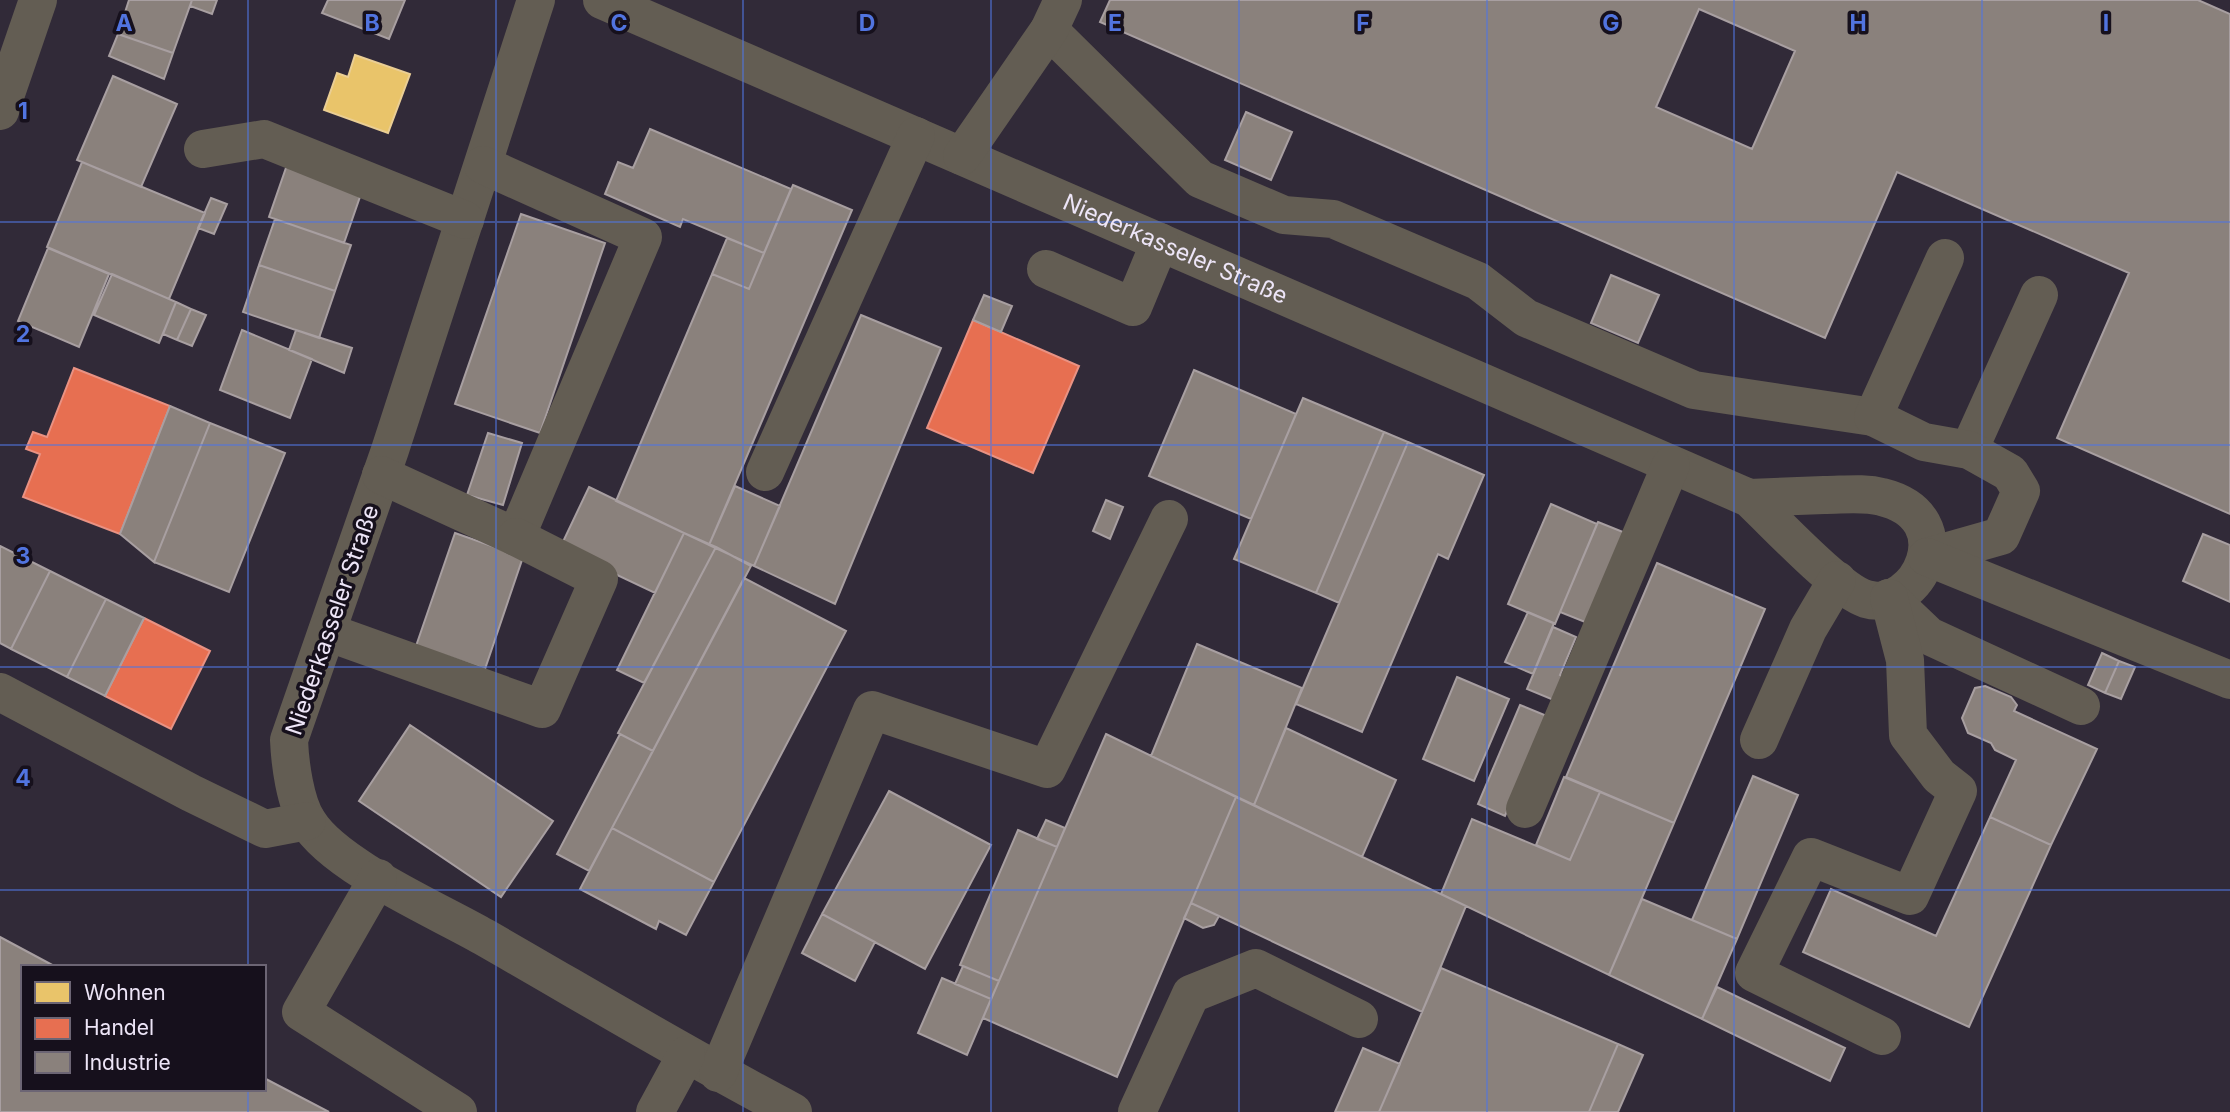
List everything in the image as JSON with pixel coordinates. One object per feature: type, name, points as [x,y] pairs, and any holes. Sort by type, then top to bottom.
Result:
[{"type":"street","points":[[0,111],[38,0]]},
{"type":"street","name":"Niederkasseler Straße","points":[[536,0],[382,475],[289,740],[291,773],[307,821],[330,847],[378,878],[702,1064],[793,1112]]},
{"type":"street","name":"Niederkasseler Straße","points":[[602,0],[1748,498],[1837,580],[1864,598],[1881,601],[1889,598]]},
{"type":"street","points":[[962,156],[1056,15],[1200,179],[1284,215],[1334,219],[1478,281],[1526,318],[1694,390],[1873,417],[1924,442],[1969,450],[2010,473],[2021,491],[2001,536],[1927,557],[1912,584],[1889,598]]},
{"type":"street","points":[[765,472],[916,136]]},
{"type":"street","points":[[203,149],[264,139],[465,220]]},
{"type":"street","points":[[483,165],[643,237],[516,537]]},
{"type":"street","points":[[1046,269],[1133,307],[1160,242]]},
{"type":"street","points":[[1873,417],[1945,258]]},
{"type":"street","points":[[1969,450],[2039,295]]},
{"type":"street","points":[[1525,810],[1671,465]]},
{"type":"street","points":[[327,632],[542,709],[599,579],[382,475]]},
{"type":"street","name":"Niederkasseler Straße","points":[[1748,498],[1857,494],[1884,497],[1912,511],[1922,521],[1928,535],[1927,557]]},
{"type":"street","points":[[655,1112],[702,1064],[872,710],[1046,769],[1169,519]]},
{"type":"street","points":[[1927,557],[2230,680]]},
{"type":"street","points":[[1759,740],[1808,629],[1837,580]]},
{"type":"street","points":[[1889,598],[1929,636],[2081,706]]},
{"type":"street","points":[[1881,1036],[1754,973],[1811,857],[1910,896],[1958,791],[1939,776],[1908,736],[1905,660],[1889,598]]},
{"type":"street","points":[[0,692],[265,829],[307,821]]},
{"type":"street","points":[[378,878],[302,1012],[458,1112]]},
{"type":"street","points":[[1138,1112],[1191,994],[1256,968],[1359,1019]]},
{"type":"building: Wohnen","points":[[355,55],[410,74],[388,133],[324,110],[337,73],[348,77]]},
{"type":"building: Handel","points":[[973,320],[1079,366],[1033,473],[927,428]]},
{"type":"building: Handel","points":[[74,368],[170,406],[120,534],[23,497],[40,454],[26,449],[33,432],[47,437]]},
{"type":"building: Handel","points":[[144,618],[210,651],[171,729],[105,696]]},
{"type":"building: Industrie","points":[[129,0],[192,0],[173,53],[118,34]]},
{"type":"building: Industrie","points":[[192,0],[217,0],[212,14],[190,6]]},
{"type":"building: Industrie","points":[[328,0],[405,0],[389,39],[322,13]]},
{"type":"building: Industrie","points":[[1110,0],[2198,0],[2230,14],[2230,514],[2057,438],[2129,273],[1897,172],[1825,338],[1100,22]],"holes":[[[1699,9],[1795,51],[1752,149],[1656,107]]]},
{"type":"building: Industrie","points":[[118,34],[173,53],[164,79],[109,56]]},
{"type":"building: Industrie","points":[[113,76],[177,104],[141,187],[77,160]]},
{"type":"building: Industrie","points":[[1246,112],[1292,132],[1271,180],[1225,160]]},
{"type":"building: Industrie","points":[[650,129],[791,189],[764,253],[683,219],[680,227],[605,194],[618,162],[633,168]]},
{"type":"building: Industrie","points":[[82,162],[205,213],[169,299],[47,247]]},
{"type":"building: Industrie","points":[[288,162],[363,188],[344,243],[269,217]]},
{"type":"building: Industrie","points":[[793,185],[852,210],[709,545],[616,501],[712,274],[749,289]]},
{"type":"building: Industrie","points":[[211,198],[227,204],[214,234],[198,228]]},
{"type":"building: Industrie","points":[[521,214],[605,243],[540,433],[455,404]]},
{"type":"building: Industrie","points":[[275,219],[351,245],[335,291],[259,265]]},
{"type":"building: Industrie","points":[[727,238],[764,253],[749,289],[712,274]]},
{"type":"building: Industrie","points":[[48,248],[109,274],[79,347],[18,321]]},
{"type":"building: Industrie","points":[[259,265],[335,291],[319,338],[243,312]]},
{"type":"building: Industrie","points":[[112,274],[176,302],[159,343],[94,315]]},
{"type":"building: Industrie","points":[[1611,275],[1659,295],[1638,343],[1591,323]]},
{"type":"building: Industrie","points":[[984,295],[1012,306],[1001,332],[973,320]]},
{"type":"building: Industrie","points":[[176,302],[191,309],[177,340],[163,334]]},
{"type":"building: Industrie","points":[[191,309],[206,315],[192,346],[177,340]]},
{"type":"building: Industrie","points":[[861,315],[941,348],[835,604],[754,566]]},
{"type":"building: Industrie","points":[[242,330],[312,359],[290,418],[220,390]]},
{"type":"building: Industrie","points":[[296,330],[352,348],[344,373],[289,350]]},
{"type":"building: Industrie","points":[[1194,370],[1296,414],[1251,519],[1149,476]]},
{"type":"building: Industrie","points":[[1303,398],[1384,432],[1316,593],[1234,559]]},
{"type":"building: Industrie","points":[[170,406],[210,423],[154,562],[120,534]]},
{"type":"building: Industrie","points":[[210,423],[285,453],[229,592],[154,562]]},
{"type":"building: Industrie","points":[[1384,432],[1408,442],[1339,603],[1316,593]]},
{"type":"building: Industrie","points":[[488,433],[522,443],[503,505],[467,495]]},
{"type":"building: Industrie","points":[[1408,442],[1484,475],[1448,559],[1438,554],[1362,732],[1296,704]]},
{"type":"building: Industrie","points":[[735,486],[780,506],[754,566],[709,545]]},
{"type":"building: Industrie","points":[[589,487],[684,533],[655,593],[560,548]]},
{"type":"building: Industrie","points":[[1106,500],[1123,507],[1110,539],[1093,531]]},
{"type":"building: Industrie","points":[[1551,504],[1597,524],[1555,624],[1508,604]]},
{"type":"building: Industrie","points":[[1598,522],[1633,536],[1590,624],[1560,612]]},
{"type":"building: Industrie","points":[[455,533],[523,557],[485,669],[416,646]]},
{"type":"building: Industrie","points":[[684,533],[716,547],[644,683],[617,670]]},
{"type":"building: Industrie","points":[[2203,534],[2230,545],[2230,602],[2183,581]]},
{"type":"building: Industrie","points":[[0,546],[50,571],[11,649],[0,643]]},
{"type":"building: Industrie","points":[[716,547],[751,566],[653,751],[618,733]]},
{"type":"building: Industrie","points":[[1657,563],[1765,609],[1674,823],[1566,777]]},
{"type":"building: Industrie","points":[[50,571],[106,599],[67,677],[11,649]]},
{"type":"building: Industrie","points":[[744,578],[846,631],[714,882],[612,828]]},
{"type":"building: Industrie","points":[[106,599],[144,618],[105,696],[67,677]]},
{"type":"building: Industrie","points":[[1528,612],[1554,623],[1533,674],[1505,662]]},
{"type":"building: Industrie","points":[[1553,627],[1576,637],[1560,675],[1566,678],[1556,701],[1527,689]]},
{"type":"building: Industrie","points":[[1197,644],[1302,688],[1254,805],[1151,756]]},
{"type":"building: Industrie","points":[[2102,653],[2119,661],[2105,693],[2088,685]]},
{"type":"building: Industrie","points":[[2119,661],[2135,667],[2121,699],[2105,693]]},
{"type":"building: Industrie","points":[[1457,677],[1509,699],[1474,781],[1423,759]]},
{"type":"building: Industrie","points":[[1985,686],[2011,697],[2017,705],[2014,711],[2097,749],[2051,845],[1990,817],[2016,760],[1995,750],[1991,743],[1968,733],[1962,718],[1975,688]]},
{"type":"building: Industrie","points":[[1520,705],[1547,716],[1505,816],[1478,804]]},
{"type":"building: Industrie","points":[[410,725],[553,821],[501,897],[359,801]]},
{"type":"building: Industrie","points":[[1286,728],[1396,780],[1362,857],[1254,805]]},
{"type":"building: Industrie","points":[[620,734],[653,751],[589,871],[557,854]]},
{"type":"building: Industrie","points":[[1106,734],[1236,797],[1117,1077],[983,1018]]},
{"type":"building: Industrie","points":[[1753,776],[1798,795],[1737,939],[1692,920]]},
{"type":"building: Industrie","points":[[1564,777],[1600,792],[1570,860],[1536,845]]},
{"type":"building: Industrie","points":[[889,791],[991,845],[925,969],[822,914]]},
{"type":"building: Industrie","points":[[1600,792],[1674,823],[1609,975],[1441,894],[1472,819],[1570,860]]},
{"type":"building: Industrie","points":[[1236,797],[1466,906],[1422,1012],[1191,903]]},
{"type":"building: Industrie","points":[[1990,817],[2051,845],[1969,1027],[1803,952],[1831,889],[1936,936]]},
{"type":"building: Industrie","points":[[1046,820],[1065,828],[1057,847],[1037,839]]},
{"type":"building: Industrie","points":[[612,828],[714,882],[686,935],[659,921],[656,929],[580,889]]},
{"type":"building: Industrie","points":[[1018,830],[1057,847],[999,981],[960,965]]},
{"type":"building: Industrie","points":[[1642,899],[1737,939],[1702,1019],[1609,975]]},
{"type":"building: Industrie","points":[[1191,903],[1219,916],[1214,925],[1203,928],[1184,918]]},
{"type":"building: Industrie","points":[[822,914],[875,942],[855,981],[802,953]]},
{"type":"building: Industrie","points":[[0,937],[52,965],[21,965],[21,1091],[266,1091],[266,1079],[329,1112],[0,1112]]},
{"type":"building: Industrie","points":[[963,966],[999,981],[991,999],[955,984]]},
{"type":"building: Industrie","points":[[1441,968],[1618,1044],[1589,1112],[1379,1112]]},
{"type":"building: Industrie","points":[[942,978],[991,999],[967,1055],[918,1033]]},
{"type":"building: Industrie","points":[[1717,987],[1845,1048],[1830,1081],[1702,1019]]},
{"type":"building: Industrie","points":[[1618,1044],[1643,1055],[1618,1112],[1589,1112]]},
{"type":"building: Industrie","points":[[1363,1048],[1400,1064],[1379,1112],[1335,1112]]}]
